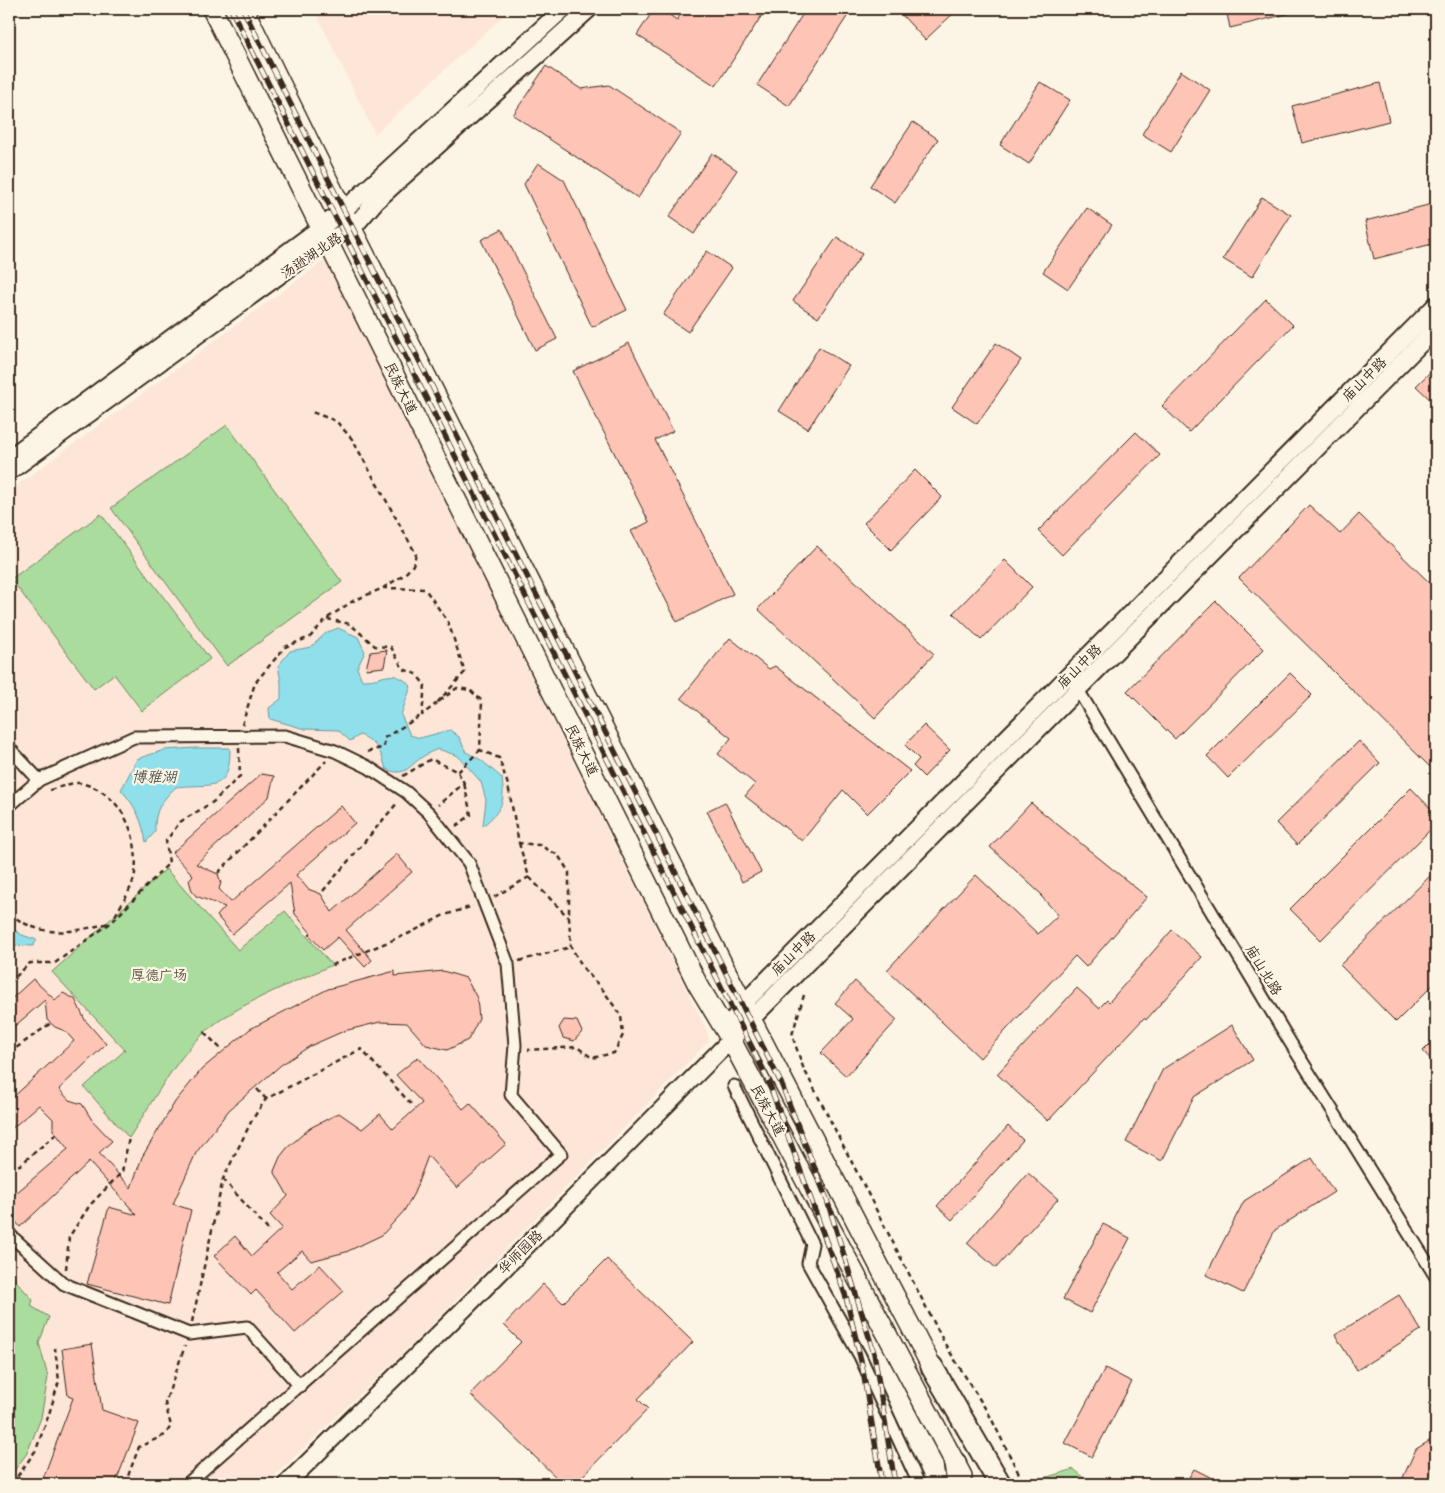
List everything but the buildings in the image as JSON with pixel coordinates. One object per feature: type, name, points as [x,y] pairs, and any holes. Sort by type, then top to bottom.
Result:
[{"type":"highway","points":[[932,1367],[1000,1484]]},
{"type":"highway","points":[[955,1463],[958,1484]]},
{"type":"main road","name":"民族大道","points":[[212,9],[698,983],[728,1034],[966,1484]]},
{"type":"main road","name":"民族大道","points":[[244,9],[352,229],[747,1010],[932,1367],[990,1484]]},
{"type":"street","name":"汤逊湖北路","points":[[9,472],[324,234],[343,211],[563,9]]},
{"type":"street","name":"汤逊湖北路","points":[[9,458],[324,234],[352,229],[376,201],[589,9]]},
{"type":"street","name":"庙山中路","points":[[1073,684],[1436,305]]},
{"type":"street","name":"庙山中路","points":[[747,1010],[1073,684],[1436,328]]},
{"type":"street","name":"庙山北路","points":[[1073,684],[1295,1051],[1436,1277]]},
{"type":"street","points":[[9,806],[39,780],[134,736],[285,736],[336,751],[393,783],[429,812],[448,833],[469,862],[508,964],[514,1045],[511,1095],[561,1154],[187,1484]]},
{"type":"street","points":[[9,748],[39,780]]},
{"type":"street","name":"华师园路","points":[[286,1484],[470,1303],[728,1034],[747,1010]]},
{"type":"street","points":[[734,1086],[812,1244],[808,1263],[860,1356],[919,1484]]},
{"type":"street","points":[[9,1234],[64,1284],[189,1334],[247,1327],[300,1386]]},
{"type":"path","points":[[9,983],[30,963],[55,963],[112,922],[168,863],[166,841],[180,822],[213,802],[240,776],[239,735],[255,683],[285,648],[310,637],[326,619],[353,601],[383,588],[404,575],[413,565],[416,554],[352,439],[336,421],[309,411]]},
{"type":"path","points":[[383,588],[425,589],[448,622],[465,672],[437,703]]},
{"type":"path","points":[[326,619],[350,624],[375,646],[391,647],[403,668],[416,674],[425,685],[422,715]]},
{"type":"path","points":[[218,873],[336,751],[361,753],[384,746],[384,738],[422,715],[457,688],[470,690],[482,701],[480,750],[458,772]]},
{"type":"path","points":[[480,750],[499,758],[508,785],[519,843],[529,877],[569,918]]},
{"type":"path","points":[[393,783],[432,758],[458,772],[464,783],[471,815],[448,833]]},
{"type":"path","points":[[44,791],[79,783],[111,797],[122,811],[134,835],[135,873],[112,922]]},
{"type":"path","points":[[429,812],[464,783]]},
{"type":"path","points":[[323,890],[406,792]]},
{"type":"path","points":[[514,1045],[528,1050],[577,1046],[592,1058],[614,1053],[623,1035],[621,1016],[603,990],[584,969],[571,947],[569,918],[570,872],[558,855],[539,845],[519,843]]},
{"type":"path","points":[[332,965],[410,932],[442,916],[485,902],[529,877]]},
{"type":"path","points":[[9,913],[20,922],[47,932],[78,931],[112,922]]},
{"type":"path","points":[[508,964],[571,947]]},
{"type":"path","points":[[804,995],[792,1035],[802,1066],[945,1344],[990,1416],[1024,1484]]},
{"type":"path","points":[[9,1053],[51,1024]]},
{"type":"path","points":[[204,1032],[221,1049]]},
{"type":"path","points":[[125,1484],[139,1447],[165,1435],[171,1426],[165,1403],[189,1334],[223,1179],[252,1120],[266,1099],[361,1049],[412,1104]]},
{"type":"path","points":[[257,1089],[266,1099]]},
{"type":"path","points":[[9,1166],[20,1165],[56,1134]]},
{"type":"path","points":[[64,1284],[69,1237],[90,1205],[122,1172],[129,1138]]},
{"type":"path","points":[[223,1179],[269,1231]]},
{"type":"path","points":[[12,1484],[36,1450],[49,1414],[59,1381],[55,1348]]},
{"type":"shaded area","points":[[314,9],[511,9],[375,134]]},
{"type":"shaded area","points":[[325,260],[708,1033],[709,1041],[420,1337],[266,1484],[9,1484],[9,491]]},
{"type":"green space","points":[[227,425],[342,582],[227,666],[111,508]]},
{"type":"green space","points":[[101,514],[210,659],[142,711],[114,674],[94,689],[11,579]]},
{"type":"green space","name":"厚德广场","points":[[166,869],[238,950],[285,911],[332,965],[247,1004],[216,1023],[204,1033],[182,1057],[129,1138],[84,1087],[125,1050],[52,972]]},
{"type":"green space","points":[[9,1273],[33,1300],[31,1306],[49,1317],[39,1343],[48,1377],[41,1418],[27,1453],[9,1478]]},
{"type":"green space","points":[[1074,1469],[1090,1484],[1024,1484]]},
{"type":"water","points":[[338,628],[358,637],[365,652],[357,668],[362,680],[393,676],[404,680],[411,686],[401,715],[410,735],[420,738],[450,730],[459,737],[466,752],[481,760],[502,778],[503,794],[501,805],[483,826],[486,800],[481,782],[458,756],[438,749],[407,769],[398,772],[386,769],[380,753],[374,744],[360,735],[350,741],[338,730],[305,729],[270,719],[269,708],[281,699],[281,682],[278,666],[290,651],[311,647],[326,633]]},
{"type":"water","name":"博雅湖","points":[[230,748],[227,773],[222,780],[209,785],[176,787],[166,797],[157,812],[155,832],[146,842],[138,814],[121,790],[137,759],[164,750]]},
{"type":"water","points":[[9,926],[22,935],[37,940],[33,946],[9,945]]},
{"type":"railway","points":[[231,9],[768,1080],[846,1297],[862,1365],[882,1484]]},
{"type":"railway","points":[[243,9],[781,1083],[827,1200],[874,1353],[895,1484]]}]
